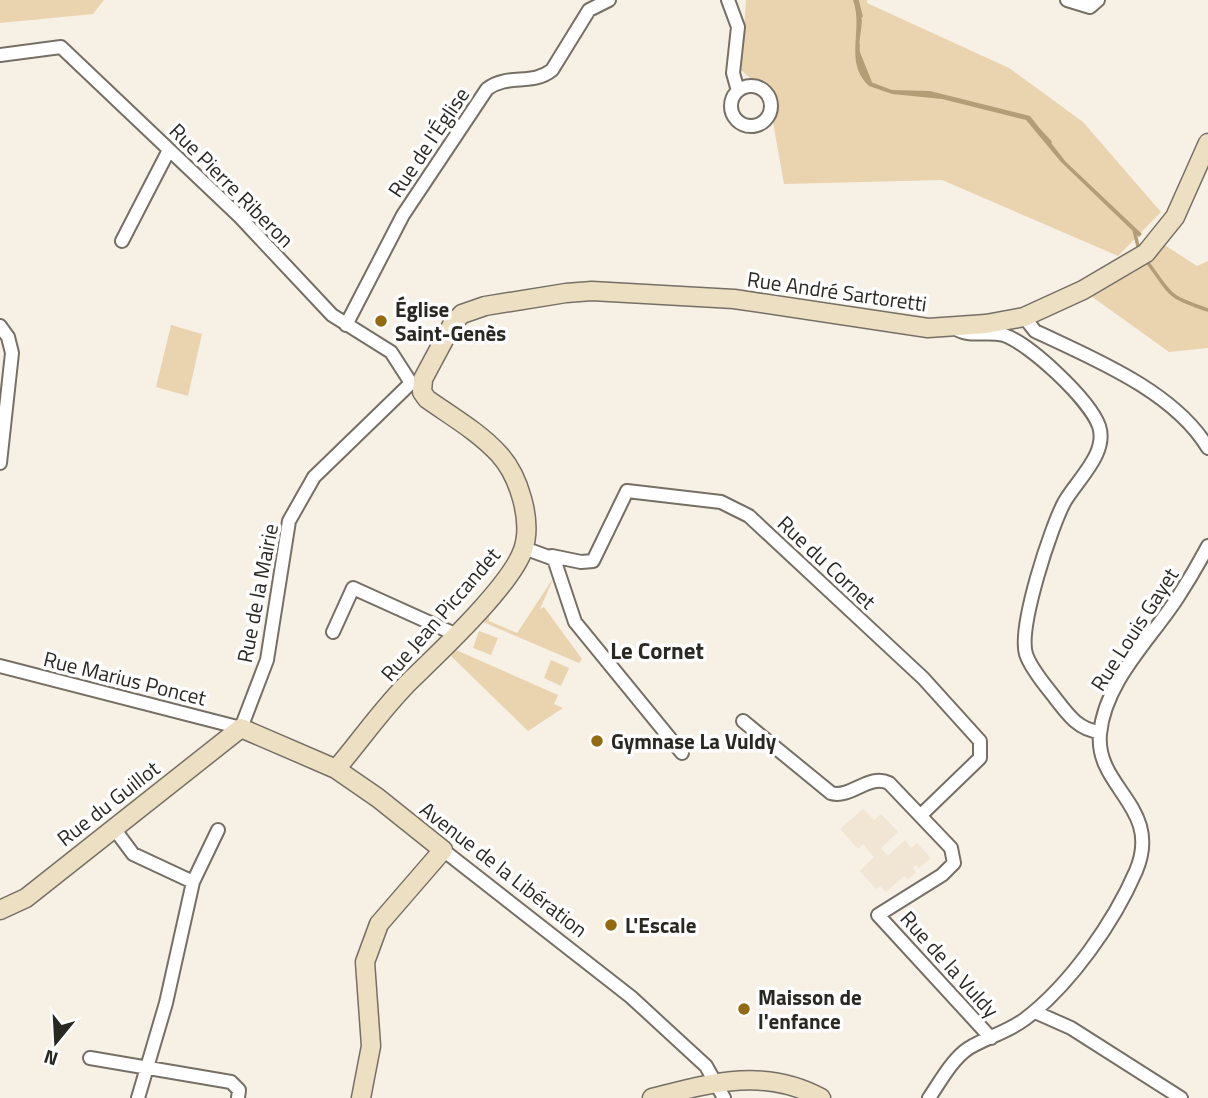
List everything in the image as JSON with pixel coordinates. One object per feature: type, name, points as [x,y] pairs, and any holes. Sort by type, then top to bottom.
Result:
[{"type":"street","name":"Rue de l'Église","points":[[346,325],[402,215],[487,89],[498,81],[534,80],[544,76],[552,69],[589,10],[609,0]]},
{"type":"street","points":[[728,0],[738,27],[733,73],[738,91]]},
{"type":"street","points":[[1067,0],[1090,7],[1098,0]]},
{"type":"street","name":"Rue Pierre Riberon","points":[[0,55],[61,47],[240,216],[332,315],[391,352],[416,384]]},
{"type":"street","name":"Rue André Sartoretti","points":[[416,384],[453,323],[462,314],[485,306],[566,293],[592,291],[734,299],[901,326],[953,327],[1024,317],[1045,310],[1140,257],[1175,217],[1208,143]]},
{"type":"street","points":[[122,241],[169,150]]},
{"type":"street","points":[[1024,317],[1035,331],[1144,386],[1197,432],[1208,447]]},
{"type":"street","points":[[0,326],[8,337],[12,353],[0,463]]},
{"type":"street","points":[[929,1098],[967,1049],[1035,1012],[1092,948],[1113,915],[1139,862],[1142,828],[1132,804],[1103,758],[1100,732],[1087,731],[1061,706],[1026,654],[1026,637],[1037,581],[1057,518],[1097,453],[1100,428],[1094,415],[1061,376],[1011,338],[996,334],[964,335],[953,327]]},
{"type":"street","name":"Rue Jean Piccandet","points":[[336,769],[409,682],[457,635],[509,574],[524,548],[526,528],[522,499],[511,470],[489,443],[427,399],[416,384]]},
{"type":"street","name":"Rue de la Mairie","points":[[241,728],[267,660],[289,521],[314,477],[416,384]]},
{"type":"street","name":"Rue du Cornet","points":[[552,556],[581,562],[593,561],[627,491],[720,502],[749,516],[923,678],[980,741],[980,758],[921,815]]},
{"type":"street","points":[[524,548],[552,556],[575,622],[682,753]]},
{"type":"street","name":"Rue Louis Gayet","points":[[1100,732],[1113,692],[1141,645],[1206,557]]},
{"type":"street","points":[[334,632],[353,588],[457,635]]},
{"type":"street","name":"Rue Marius Poncet","points":[[0,666],[241,728]]},
{"type":"street","name":"Rue de la Vuldy","points":[[743,722],[819,786],[840,796],[873,781],[883,780],[921,815],[951,848],[954,863],[942,875],[878,915],[991,1038]]},
{"type":"street","name":"Avenue de la Libération","points":[[241,728],[336,769],[378,798],[631,997],[706,1066],[724,1098]]},
{"type":"street","name":"Rue du Guillot","points":[[0,910],[26,898],[241,728]]},
{"type":"street","points":[[113,827],[133,855],[193,882]]},
{"type":"street","points":[[138,1098],[166,1003],[193,882],[218,830]]},
{"type":"street","points":[[361,1098],[371,1046],[365,962],[379,924],[443,850]]},
{"type":"street","points":[[1035,1012],[1072,1028],[1181,1098]]},
{"type":"street","points":[[90,1058],[231,1082],[239,1090],[238,1098]]},
{"type":"street","points":[[652,1098],[735,1078],[784,1086],[821,1098]]},
{"type":"shaded area","points":[[0,0],[104,0],[93,14],[0,23]]},
{"type":"shaded area","points":[[746,0],[867,0],[867,3],[1009,68],[1083,122],[1161,212],[1118,256],[942,180],[784,184],[768,94],[741,70]]},
{"type":"shaded area","points":[[853,0],[857,0],[862,21],[858,54],[868,81],[892,90],[930,91],[1030,116],[1066,162],[1142,234],[1139,237],[1061,162],[1026,120],[942,99],[892,94],[869,86],[857,67],[856,11]]},
{"type":"shaded area","points":[[1163,244],[1197,266],[1208,261],[1208,348],[1169,352],[1084,291],[1135,272]]},
{"type":"shaded area","points":[[171,325],[202,334],[188,396],[156,387]]},
{"type":"shaded area","points":[[554,577],[540,609],[544,607],[582,659],[579,663],[483,622],[489,613],[489,621],[517,633]]},
{"type":"shaded area","points":[[479,631],[498,638],[491,655],[473,648]]},
{"type":"shaded area","points":[[456,650],[558,695],[554,704],[563,708],[528,731],[451,656]]},
{"type":"shaded area","points":[[551,660],[569,668],[561,686],[544,678]]},
{"type":"shaded area","points":[[863,809],[874,820],[881,814],[898,832],[881,848],[888,856],[905,840],[911,848],[917,843],[931,858],[919,868],[916,865],[913,868],[916,872],[908,880],[904,876],[886,892],[880,886],[876,889],[860,871],[874,857],[863,844],[858,849],[840,829]]},
{"type":"waterway","points":[[857,0],[861,16]]},
{"type":"waterway","points":[[858,44],[858,52],[870,82]]},
{"type":"waterway","points":[[1034,125],[1050,142]]},
{"type":"waterway","points":[[1134,230],[1139,250]]},
{"type":"waterway","points":[[1145,259],[1170,292],[1183,301],[1208,310]]},
{"type":"place","name":"Église Saint-Genès","points":[[381,321]]},
{"type":"place","name":"Gymnase La Vuldy","points":[[597,741]]},
{"type":"place","name":"L'Escale","points":[[611,925]]},
{"type":"place","name":"Maisson de l'enfance","points":[[744,1009]]},
{"type":"district","name":"Le Cornet","points":[[657,650]]}]
